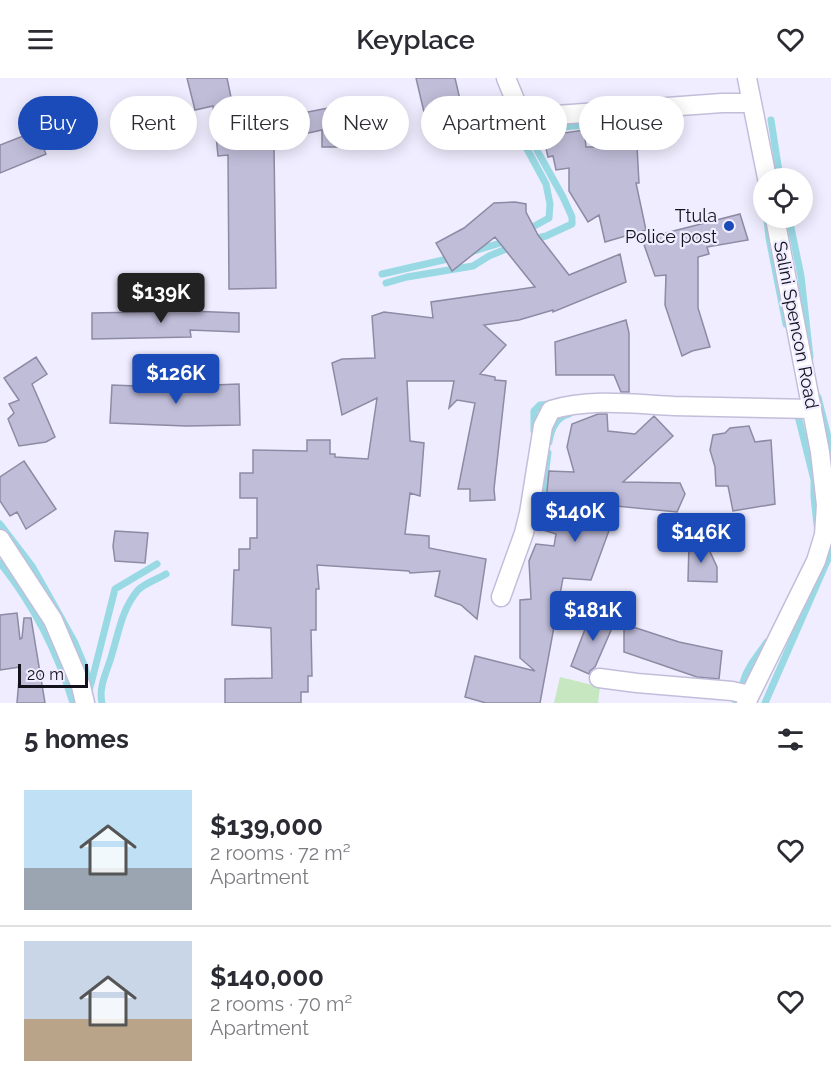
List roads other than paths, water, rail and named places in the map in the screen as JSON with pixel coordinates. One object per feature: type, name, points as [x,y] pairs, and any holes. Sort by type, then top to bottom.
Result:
[{"type":"street","points":[[506,78],[513,96]]},
{"type":"street","points":[[747,78],[765,168]]},
{"type":"street","points":[[567,114],[722,103],[752,104]]},
{"type":"street","name":"Salini Spencon Road","points":[[748,699],[816,561],[824,535],[826,505],[820,452],[777,228]]},
{"type":"street","points":[[501,597],[524,533],[543,426],[551,410],[567,405],[609,403],[812,409]]},
{"type":"street","points":[[0,539],[53,620],[81,686],[85,703]]},
{"type":"street","points":[[599,678],[723,690],[748,699]]},
{"type":"waterway","points":[[771,120],[778,168]]},
{"type":"waterway","points":[[533,239],[546,236],[572,224],[572,217],[531,135],[549,128],[579,126]]},
{"type":"waterway","points":[[527,230],[549,218],[550,204],[546,184],[528,150]]},
{"type":"waterway","points":[[768,228],[786,324]]},
{"type":"waterway","points":[[791,228],[801,276],[810,357]]},
{"type":"waterway","points":[[474,251],[507,241]]},
{"type":"waterway","points":[[386,283],[407,277],[473,266],[511,247]]},
{"type":"waterway","points":[[382,274],[452,258]]},
{"type":"waterway","points":[[818,397],[831,449]]},
{"type":"waterway","points":[[534,431],[534,411],[540,405],[551,404]]},
{"type":"waterway","points":[[549,442],[555,424],[569,414]]},
{"type":"waterway","points":[[792,414],[798,416],[814,480],[817,525]]},
{"type":"waterway","points":[[541,508],[548,453]]},
{"type":"waterway","points":[[0,524],[32,566],[75,643],[90,687]]},
{"type":"waterway","points":[[765,703],[831,552]]},
{"type":"waterway","points":[[0,563],[24,595],[43,629],[60,665],[73,703]]},
{"type":"waterway","points":[[91,684],[115,589],[157,564]]},
{"type":"waterway","points":[[102,703],[102,684],[128,605],[138,590],[166,574]]},
{"type":"waterway","points":[[736,703],[746,674],[767,642]]},
{"type":"place","name":"Ttula Police post","points":[[729,226]]}]
